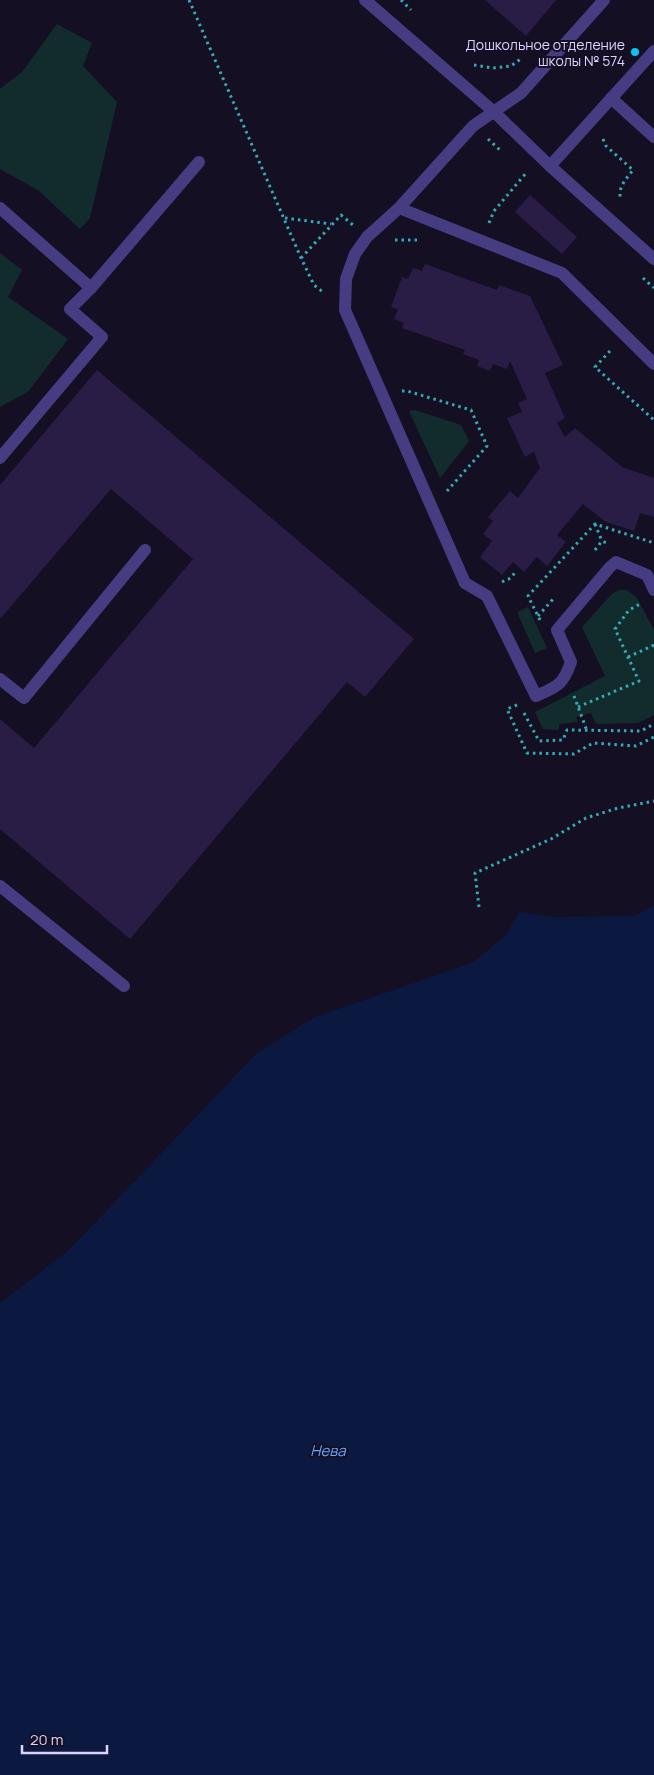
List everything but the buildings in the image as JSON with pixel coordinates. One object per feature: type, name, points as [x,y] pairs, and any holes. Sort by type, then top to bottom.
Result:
[{"type":"lane","points":[[365,0],[493,111],[550,166],[654,259]]},
{"type":"lane","points":[[604,0],[520,93],[473,126],[399,208],[367,237],[354,254],[346,279],[344,310],[465,583],[487,596],[536,696],[559,685],[566,675],[572,662],[557,630],[610,567],[616,562],[647,575],[654,590]]},
{"type":"lane","points":[[550,166],[654,51]]},
{"type":"lane","points":[[611,98],[654,137]]},
{"type":"lane","points":[[0,458],[102,338],[70,309],[91,288],[200,162]]},
{"type":"lane","points":[[0,208],[91,288]]},
{"type":"lane","points":[[399,208],[562,273],[654,364]]},
{"type":"lane","points":[[0,679],[24,698],[145,550]]},
{"type":"lane","points":[[0,886],[124,986]]},
{"type":"path","points":[[189,0],[314,285],[344,310]]},
{"type":"path","points":[[400,0],[414,12]]},
{"type":"path","points":[[469,60],[476,66],[493,68],[511,66],[524,56]]},
{"type":"path","points":[[592,120],[604,130],[602,136],[606,146],[633,170],[622,184],[620,197],[622,203]]},
{"type":"path","points":[[473,126],[506,155]]},
{"type":"path","points":[[481,240],[494,211],[526,173],[520,167]]},
{"type":"path","points":[[285,218],[332,224]]},
{"type":"path","points":[[389,245],[395,240],[416,239],[424,242]]},
{"type":"path","points":[[614,346],[595,368],[654,420]]},
{"type":"path","points":[[396,392],[407,391],[471,410],[487,446],[443,495]]},
{"type":"path","points":[[595,524],[602,541]]},
{"type":"path","points":[[498,584],[511,578],[516,571]]},
{"type":"path","points":[[578,707],[639,681],[615,629],[629,610],[646,601]]},
{"type":"path","points":[[628,657],[654,645]]},
{"type":"path","points":[[519,704],[538,741],[563,740],[566,730],[641,731],[654,724]]},
{"type":"path","points":[[478,907],[475,873],[551,839],[586,818],[618,808],[654,801]]},
{"type":"green space","points":[[57,24],[92,43],[83,66],[117,102],[90,218],[80,229],[39,191],[0,169],[0,89],[22,72]]},
{"type":"green space","points":[[0,253],[22,270],[8,297],[68,339],[28,392],[0,407]]},
{"type":"green space","points":[[415,410],[461,425],[469,441],[440,478],[409,411]]},
{"type":"green space","points":[[619,590],[627,590],[637,598],[654,630],[654,715],[638,723],[596,724],[591,713],[576,717],[578,722],[559,724],[559,730],[543,729],[535,712],[605,676],[582,627],[612,594]]},
{"type":"green space","points":[[528,607],[547,648],[535,653],[517,612]]},
{"type":"water","name":"Нева","points":[[654,905],[654,1775],[0,1775],[0,1303],[69,1250],[257,1053],[315,1017],[472,963],[505,936],[519,912],[553,917],[635,916]]},
{"type":"place","name":"Дошкольное отделение школы № 574","points":[[635,52]]}]
